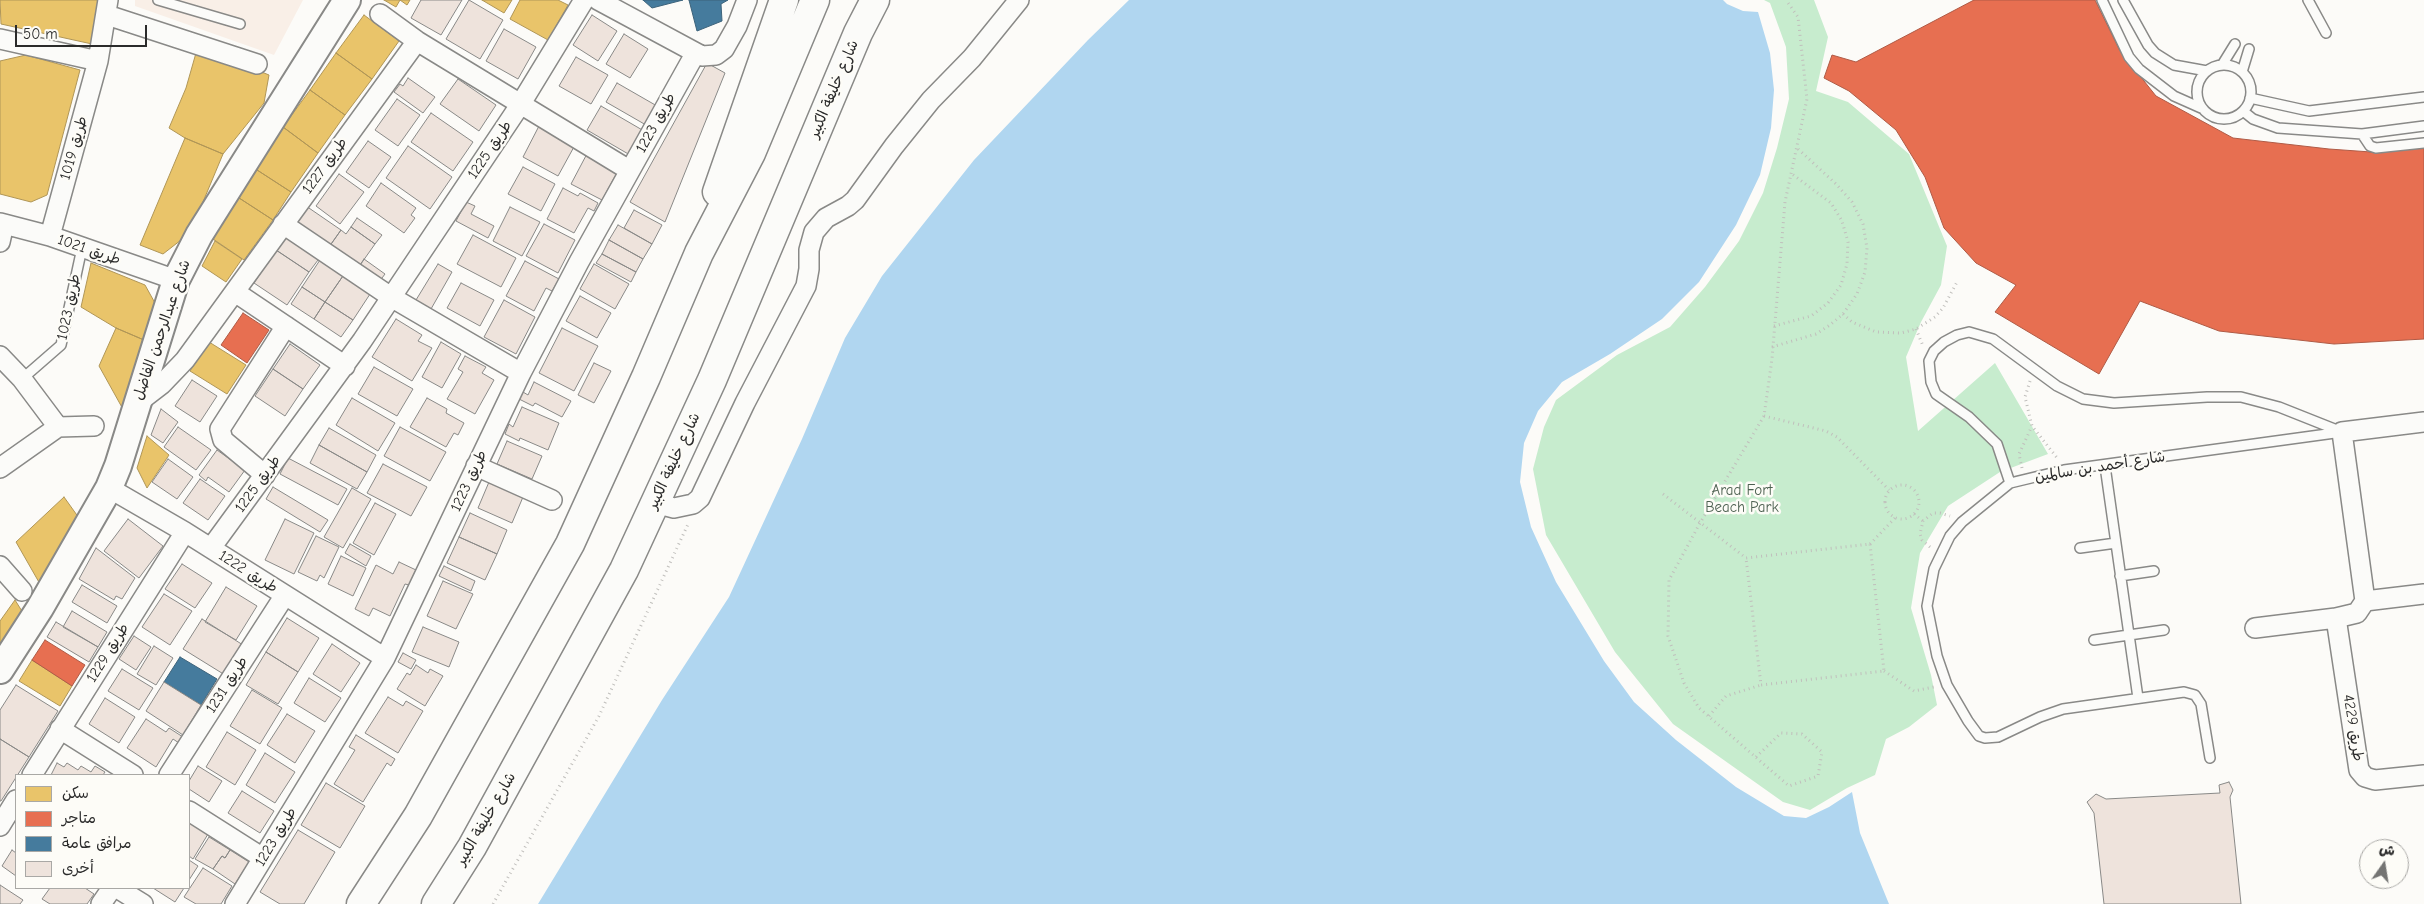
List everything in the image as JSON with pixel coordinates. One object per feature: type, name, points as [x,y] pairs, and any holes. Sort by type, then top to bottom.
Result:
[{"type":"main road","points":[[699,253],[729,154],[784,0]]},
{"type":"main road","points":[[361,904],[418,816],[570,544],[646,377],[699,253],[751,153],[816,0]]},
{"type":"main road","name":"شارع خليفة الكبير","points":[[436,904],[472,847],[624,570],[712,380],[858,34],[875,0]]},
{"type":"street","name":"شارع عبدالرحمن الفاضل","points":[[0,670],[45,600],[109,488],[118,466],[176,280],[198,234],[347,0]]},
{"type":"street","name":"طريق 1225","points":[[211,548],[345,366],[520,105],[584,0]]},
{"type":"street","points":[[598,0],[695,54],[709,56],[724,50],[737,26],[747,0]]},
{"type":"street","points":[[655,504],[674,508],[693,504],[700,498],[745,403],[806,286],[809,269],[809,250],[814,232],[826,218],[855,200],[919,115],[997,29],[1019,0]]},
{"type":"street","name":"طريق 1019","points":[[50,236],[98,61],[108,7],[257,64]]},
{"type":"street","points":[[380,14],[417,41],[629,170]]},
{"type":"street","points":[[0,39],[98,61]]},
{"type":"street","name":"طريق 1227","points":[[136,404],[174,372],[235,292],[417,41]]},
{"type":"street","name":"طريق 1223","points":[[235,904],[385,658],[521,373],[629,170],[695,54]]},
{"type":"street","points":[[283,224],[391,297],[521,373]]},
{"type":"street","name":"طريق 1021","points":[[1,230],[50,236],[176,280]]},
{"type":"street","points":[[235,292],[345,366]]},
{"type":"street","points":[[265,475],[223,440],[220,429],[286,326]]},
{"type":"street","points":[[0,356],[22,379],[58,427]]},
{"type":"street","name":"شارع أحمد بن سالمين","points":[[2342,432],[2424,422]]},
{"type":"street","points":[[0,468],[58,427],[94,426]]},
{"type":"street","points":[[2255,628],[2336,618],[2357,613],[2365,601],[2342,432]]},
{"type":"street","points":[[476,466],[552,500]]},
{"type":"street","name":"طريق 1222","points":[[109,488],[211,548],[385,658]]},
{"type":"street","name":"طريق 1229","points":[[33,774],[185,532]]},
{"type":"street","points":[[0,566],[22,591]]},
{"type":"street","points":[[2365,601],[2424,594]]},
{"type":"street","name":"طريق 1231","points":[[170,774],[285,595]]},
{"type":"street","name":"طريق 4229","points":[[2336,618],[2359,770],[2365,777],[2375,780],[2424,775]]},
{"type":"street","points":[[60,729],[131,774]]},
{"type":"street","points":[[6,820],[15,802]]},
{"type":"street","points":[[190,812],[263,858]]},
{"type":"street","points":[[101,904],[111,889]]},
{"type":"street","points":[[119,889],[144,904]]},
{"type":"lane","points":[[158,0],[240,24]]},
{"type":"lane","points":[[2102,0],[2129,57],[2138,69],[2174,96],[2201,108],[2207,114],[2222,120],[2230,119],[2243,111],[2250,98],[2250,84],[2242,72],[2222,65],[2207,71],[2174,65],[2155,53],[2148,45],[2123,0]]},
{"type":"lane","points":[[2308,0],[2326,33]]},
{"type":"lane","points":[[2222,65],[2235,44]]},
{"type":"lane","points":[[2242,72],[2249,48]]},
{"type":"lane","points":[[2201,108],[2196,92],[2198,84],[2207,71]]},
{"type":"lane","points":[[2250,98],[2309,111],[2424,98]]},
{"type":"lane","points":[[2243,111],[2253,119],[2278,128],[2362,134],[2424,126]]},
{"type":"lane","points":[[2362,134],[2370,146],[2376,148],[2424,142]]},
{"type":"lane","name":"طريق 1023","points":[[22,379],[60,349],[82,248]]},
{"type":"lane","points":[[2010,483],[1997,444],[1969,417],[1936,394],[1931,382],[1928,372],[1932,356],[1944,342],[1957,335],[1969,332],[1993,339],[2057,386],[2083,400],[2114,403],[2207,397],[2241,397],[2279,408],[2342,432]]},
{"type":"lane","name":"شارع أحمد بن سالمين","points":[[2210,758],[2202,704],[2195,695],[2184,692],[2063,709],[1992,738],[1979,736],[1961,710],[1947,684],[1937,656],[1927,606],[1932,578],[1941,552],[1962,522],[2010,483],[2057,471],[2105,466],[2342,432]]},
{"type":"lane","points":[[2105,466],[2138,698]]},
{"type":"lane","points":[[2080,548],[2116,543]]},
{"type":"lane","points":[[2120,576],[2154,570]]},
{"type":"lane","points":[[2094,640],[2164,630]]},
{"type":"path","points":[[1756,757],[1781,733],[1802,734],[1822,752],[1818,776],[1789,786],[1699,708],[1684,683],[1668,636],[1669,580],[1700,523],[1764,416],[1785,202],[1807,99],[1798,17],[1786,0]]},
{"type":"path","points":[[1772,347],[1816,334],[1843,314],[1857,294],[1865,272],[1867,248],[1862,224],[1852,202],[1798,148]]},
{"type":"path","points":[[1774,326],[1811,316],[1828,302],[1841,285],[1847,264],[1848,242],[1842,221],[1831,203],[1792,174]]},
{"type":"path","points":[[1843,314],[1852,322],[1876,332],[1901,332],[1916,329],[1935,318],[1943,308],[1957,282]]},
{"type":"path","points":[[2025,397],[2032,426],[2054,453]]},
{"type":"path","points":[[1764,416],[1826,431],[1836,436],[1889,490]]},
{"type":"path","points":[[2019,454],[2032,426]]},
{"type":"path","points":[[1901,484],[1914,490],[1919,502],[1914,514],[1902,520],[1889,515],[1884,502],[1889,490],[1901,484]]},
{"type":"path","points":[[1663,494],[1746,558],[1870,544],[1895,518]]},
{"type":"path","points":[[493,904],[599,716],[700,498]]},
{"type":"path","points":[[1941,552],[1922,540],[1920,527],[1923,521],[1933,513],[1940,513],[1962,522]]},
{"type":"path","points":[[1914,514],[1923,521]]},
{"type":"path","points":[[1870,544],[1884,671]]},
{"type":"path","points":[[1746,558],[1761,685]]},
{"type":"path","points":[[1709,716],[1726,696],[1761,685],[1884,671],[1914,691],[1947,684]]},
{"type":"shaded area","points":[[135,0],[303,0],[274,55],[135,6]]},
{"type":"green space","name":"Arad Fort Beach Park","points":[[1764,0],[1814,0],[1828,37],[1816,91],[1848,102],[1909,154],[1947,246],[1941,285],[1921,322],[1906,357],[1918,431],[1995,363],[2048,454],[2000,472],[1948,506],[1920,553],[1911,608],[1931,675],[1937,705],[1909,727],[1886,739],[1875,775],[1847,788],[1810,810],[1783,802],[1673,724],[1615,652],[1546,535],[1533,469],[1544,427],[1556,400],[1617,355],[1670,327],[1705,287],[1739,241],[1763,193],[1789,99],[1786,47],[1770,3]]},
{"type":"water","points":[[1129,0],[1723,0],[1727,4],[1743,11],[1758,12],[1770,53],[1774,90],[1771,128],[1760,175],[1736,225],[1699,282],[1662,319],[1610,354],[1562,382],[1538,411],[1524,443],[1520,482],[1531,527],[1556,582],[1604,661],[1634,702],[1676,740],[1736,787],[1784,816],[1806,818],[1829,807],[1852,792],[1860,833],[1889,904],[538,904],[662,700],[729,597],[802,439],[845,338],[882,276],[974,160],[1088,40]]},
{"type":"building: سكن","points":[[0,0],[99,0],[92,44],[1,24]]},
{"type":"building: سكن","points":[[384,0],[400,0],[396,7]]},
{"type":"building: سكن","points":[[400,0],[410,0],[407,5]]},
{"type":"building: سكن","points":[[482,0],[512,0],[504,13]]},
{"type":"building: سكن","points":[[520,0],[558,0],[568,5],[548,40],[510,19]]},
{"type":"building: سكن","points":[[364,15],[399,41],[372,79],[336,53]]},
{"type":"building: سكن","points":[[198,46],[269,75],[264,103],[223,154],[185,138],[169,128],[186,88]]},
{"type":"building: سكن","points":[[336,53],[372,79],[345,115],[310,90]]},
{"type":"building: سكن","points":[[26,55],[80,70],[47,195],[31,202],[0,194],[0,61]]},
{"type":"building: سكن","points":[[310,90],[345,115],[318,153],[283,127]]},
{"type":"building: سكن","points":[[283,127],[318,153],[291,192],[254,168]]},
{"type":"building: سكن","points":[[185,138],[223,154],[190,233],[163,254],[140,245]]},
{"type":"building: سكن","points":[[254,168],[291,192],[273,220],[236,196]]},
{"type":"building: سكن","points":[[236,196],[273,220],[244,260],[213,239]]},
{"type":"building: سكن","points":[[215,241],[242,259],[226,282],[202,266]]},
{"type":"building: سكن","points":[[91,263],[145,285],[155,303],[144,340],[116,328],[81,307]]},
{"type":"building: سكن","points":[[116,328],[144,340],[124,411],[99,366]]},
{"type":"building: سكن","points":[[209,342],[246,365],[227,394],[190,371]]},
{"type":"building: سكن","points":[[147,436],[169,455],[147,488],[137,468]]},
{"type":"building: سكن","points":[[64,497],[84,525],[40,584],[16,542]]},
{"type":"building: سكن","points":[[15,600],[25,616],[0,647],[0,621]]},
{"type":"building: سكن","points":[[32,660],[72,686],[60,706],[19,681]]},
{"type":"building: متاجر","points":[[1974,0],[2095,0],[2120,51],[2156,96],[2233,138],[2371,152],[2424,147],[2424,339],[2334,344],[2219,331],[2140,301],[2099,374],[1995,312],[2016,285],[1976,263],[1944,228],[1925,177],[1896,130],[1849,91],[1824,78],[1832,55],[1856,62]]},
{"type":"building: متاجر","points":[[243,313],[269,330],[247,363],[221,345]]},
{"type":"building: متاجر","points":[[45,640],[85,665],[72,686],[32,660]]},
{"type":"building: مرافق عامة","points":[[643,0],[683,0],[652,8]]},
{"type":"building: مرافق عامة","points":[[689,0],[728,0],[721,4],[722,21],[697,31]]},
{"type":"building: مرافق عامة","points":[[180,657],[217,679],[201,705],[164,682]]},
{"type":"building: أخرى","points":[[421,0],[462,0],[441,35],[411,18]]},
{"type":"building: أخرى","points":[[469,0],[503,20],[480,59],[446,39]]},
{"type":"building: أخرى","points":[[592,15],[617,31],[598,61],[573,45]]},
{"type":"building: أخرى","points":[[504,29],[536,47],[518,79],[486,61]]},
{"type":"building: أخرى","points":[[624,34],[648,49],[630,78],[606,64]]},
{"type":"building: أخرى","points":[[576,57],[608,75],[591,104],[559,86]]},
{"type":"building: أخرى","points":[[707,63],[725,73],[665,222],[630,202]]},
{"type":"building: أخرى","points":[[408,78],[435,97],[423,113],[394,92],[400,84],[403,86]]},
{"type":"building: أخرى","points":[[458,79],[496,105],[479,131],[440,104]]},
{"type":"building: أخرى","points":[[617,83],[657,106],[646,125],[606,102]]},
{"type":"building: أخرى","points":[[397,99],[420,115],[398,146],[375,130]]},
{"type":"building: أخرى","points":[[601,106],[644,131],[630,155],[587,130]]},
{"type":"building: أخرى","points":[[431,113],[473,142],[453,171],[411,142]]},
{"type":"building: أخرى","points":[[539,126],[575,145],[558,176],[523,157]]},
{"type":"building: أخرى","points":[[368,141],[391,157],[369,188],[346,172]]},
{"type":"building: أخرى","points":[[408,146],[452,177],[430,209],[386,178]]},
{"type":"building: أخرى","points":[[589,150],[620,167],[602,200],[571,184]]},
{"type":"building: أخرى","points":[[523,167],[555,184],[541,211],[508,194]]},
{"type":"building: أخرى","points":[[339,174],[364,192],[340,224],[316,206]]},
{"type":"building: أخرى","points":[[381,183],[416,208],[411,215],[415,218],[404,233],[366,206]]},
{"type":"building: أخرى","points":[[563,188],[578,196],[580,193],[598,203],[594,211],[588,208],[574,233],[547,219]]},
{"type":"building: أخرى","points":[[466,202],[475,206],[471,214],[494,226],[488,238],[456,221]]},
{"type":"building: أخرى","points":[[306,206],[341,230],[329,247],[299,226],[297,218]]},
{"type":"building: أخرى","points":[[510,207],[540,222],[522,256],[493,241]]},
{"type":"building: أخرى","points":[[634,210],[662,225],[652,244],[624,228]]},
{"type":"building: أخرى","points":[[357,218],[382,235],[375,244],[351,227]]},
{"type":"building: أخرى","points":[[544,224],[575,240],[558,273],[526,256]]},
{"type":"building: أخرى","points":[[618,225],[652,244],[643,259],[609,240]]},
{"type":"building: أخرى","points":[[351,227],[375,244],[358,268],[329,247],[341,230],[346,234]]},
{"type":"building: أخرى","points":[[288,234],[321,256],[309,272],[276,250]]},
{"type":"building: أخرى","points":[[473,235],[516,258],[501,287],[457,264]]},
{"type":"building: أخرى","points":[[609,240],[643,259],[636,272],[602,254]]},
{"type":"building: أخرى","points":[[276,250],[309,272],[287,305],[254,283]]},
{"type":"building: أخرى","points":[[602,254],[636,272],[631,282],[596,263]]},
{"type":"building: أخرى","points":[[322,257],[345,273],[325,302],[302,287]]},
{"type":"building: أخرى","points":[[364,259],[385,274],[379,282],[358,268]]},
{"type":"building: أخرى","points":[[525,261],[559,279],[552,291],[546,288],[534,311],[506,296]]},
{"type":"building: أخرى","points":[[438,264],[452,272],[431,309],[416,300]]},
{"type":"building: أخرى","points":[[594,264],[629,284],[615,309],[580,289]]},
{"type":"building: أخرى","points":[[345,273],[372,291],[353,320],[325,302]]},
{"type":"building: أخرى","points":[[461,283],[494,300],[480,326],[447,308]]},
{"type":"building: أخرى","points":[[302,287],[325,302],[314,319],[291,304]]},
{"type":"building: أخرى","points":[[580,296],[611,313],[597,338],[566,321]]},
{"type":"building: أخرى","points":[[504,300],[535,317],[516,354],[484,337]]},
{"type":"building: أخرى","points":[[325,302],[353,320],[341,337],[314,319]]},
{"type":"building: أخرى","points":[[396,319],[422,335],[418,341],[432,348],[412,381],[372,357]]},
{"type":"building: أخرى","points":[[562,328],[598,346],[574,391],[539,373]]},
{"type":"building: أخرى","points":[[441,342],[461,354],[442,388],[422,377]]},
{"type":"building: أخرى","points":[[290,344],[320,365],[303,389],[273,369]]},
{"type":"building: أخرى","points":[[465,356],[486,367],[482,373],[494,380],[475,414],[447,399],[463,372],[458,369]]},
{"type":"building: أخرى","points":[[594,363],[611,371],[594,403],[578,395]]},
{"type":"building: أخرى","points":[[374,367],[413,389],[397,416],[358,394]]},
{"type":"building: أخرى","points":[[273,369],[303,389],[285,416],[255,396]]},
{"type":"building: أخرى","points":[[192,380],[217,396],[200,422],[175,406]]},
{"type":"building: أخرى","points":[[534,382],[571,401],[562,417],[535,403],[533,406],[519,399],[523,392],[528,395]]},
{"type":"building: أخرى","points":[[352,398],[395,423],[378,451],[336,425]]},
{"type":"building: أخرى","points":[[427,398],[447,409],[446,413],[464,423],[458,435],[454,433],[446,447],[410,427]]},
{"type":"building: أخرى","points":[[522,407],[559,423],[548,450],[520,438],[519,441],[505,434],[509,424],[513,427]]},
{"type":"building: أخرى","points":[[161,409],[178,422],[163,443],[151,435]]},
{"type":"building: أخرى","points":[[178,427],[211,450],[196,470],[164,447]]},
{"type":"building: أخرى","points":[[400,427],[446,452],[430,481],[384,456]]},
{"type":"building: أخرى","points":[[329,428],[376,455],[367,472],[319,445]]},
{"type":"building: أخرى","points":[[507,441],[542,456],[532,479],[497,464]]},
{"type":"building: أخرى","points":[[319,445],[367,472],[357,489],[310,463]]},
{"type":"building: أخرى","points":[[217,450],[245,470],[229,492],[208,477],[206,481],[199,475]]},
{"type":"building: أخرى","points":[[288,458],[347,489],[338,505],[280,474]]},
{"type":"building: أخرى","points":[[168,459],[193,477],[177,499],[152,482]]},
{"type":"building: أخرى","points":[[383,464],[427,487],[411,516],[367,493]]},
{"type":"building: أخرى","points":[[200,479],[225,496],[208,520],[183,503]]},
{"type":"building: أخرى","points":[[489,482],[523,497],[512,523],[478,508]]},
{"type":"building: أخرى","points":[[273,487],[328,520],[320,532],[266,499]]},
{"type":"building: أخرى","points":[[352,488],[371,499],[343,548],[324,537]]},
{"type":"building: أخرى","points":[[375,503],[396,514],[374,555],[353,543]]},
{"type":"building: أخرى","points":[[470,513],[507,530],[497,554],[459,537]]},
{"type":"building: أخرى","points":[[128,519],[163,546],[139,578],[104,551]]},
{"type":"building: أخرى","points":[[285,519],[314,533],[294,574],[265,560]]},
{"type":"building: أخرى","points":[[316,536],[339,547],[324,578],[320,575],[317,581],[298,572]]},
{"type":"building: أخرى","points":[[459,537],[497,554],[485,580],[447,563]]},
{"type":"building: أخرى","points":[[350,544],[371,556],[366,566],[345,553]]},
{"type":"building: أخرى","points":[[96,548],[135,578],[122,599],[116,596],[114,600],[79,579]]},
{"type":"building: أخرى","points":[[341,556],[366,568],[353,596],[328,584]]},
{"type":"building: أخرى","points":[[399,562],[416,570],[409,585],[405,584],[390,616],[373,608],[369,616],[355,609],[376,565],[393,574]]},
{"type":"building: أخرى","points":[[182,564],[212,583],[195,608],[165,589]]},
{"type":"building: أخرى","points":[[444,566],[475,581],[471,591],[439,576]]},
{"type":"building: أخرى","points":[[443,581],[473,594],[456,629],[427,616]]},
{"type":"building: أخرى","points":[[82,585],[117,606],[107,623],[72,602]]},
{"type":"building: أخرى","points":[[226,587],[257,606],[236,640],[205,622]]},
{"type":"building: أخرى","points":[[164,594],[192,611],[170,645],[142,627]]},
{"type":"building: أخرى","points":[[72,611],[107,632],[98,647],[63,627]]},
{"type":"building: أخرى","points":[[287,618],[319,638],[298,672],[266,652]]},
{"type":"building: أخرى","points":[[202,619],[243,645],[225,675],[183,649]]},
{"type":"building: أخرى","points":[[56,622],[98,647],[89,662],[47,637]]},
{"type":"building: أخرى","points":[[423,627],[459,642],[449,667],[412,652]]},
{"type":"building: أخرى","points":[[134,636],[151,647],[136,670],[119,659]]},
{"type":"building: أخرى","points":[[332,644],[360,663],[341,692],[313,674]]},
{"type":"building: أخرى","points":[[154,646],[173,658],[156,685],[137,674]]},
{"type":"building: أخرى","points":[[266,652],[298,672],[278,704],[246,685]]},
{"type":"building: أخرى","points":[[403,653],[416,660],[411,669],[398,662]]},
{"type":"building: أخرى","points":[[416,665],[428,673],[430,669],[443,676],[425,706],[397,689],[407,673],[410,675]]},
{"type":"building: أخرى","points":[[122,669],[153,688],[139,710],[108,691]]},
{"type":"building: أخرى","points":[[309,678],[341,698],[325,722],[294,703]]},
{"type":"building: أخرى","points":[[164,682],[201,705],[183,735],[146,711]]},
{"type":"building: أخرى","points":[[16,685],[58,711],[29,757],[0,739],[0,710]]},
{"type":"building: أخرى","points":[[252,690],[282,708],[260,744],[230,726]]},
{"type":"building: أخرى","points":[[388,697],[403,706],[406,701],[423,711],[398,753],[365,733]]},
{"type":"building: أخرى","points":[[105,698],[135,717],[119,743],[89,724]]},
{"type":"building: أخرى","points":[[287,714],[315,731],[295,763],[267,745]]},
{"type":"building: أخرى","points":[[146,719],[166,732],[169,728],[183,737],[179,743],[173,739],[156,767],[127,748]]},
{"type":"building: أخرى","points":[[227,732],[256,750],[235,785],[206,767]]},
{"type":"building: أخرى","points":[[356,735],[395,759],[391,766],[387,763],[363,802],[334,784],[355,750],[349,747]]},
{"type":"building: أخرى","points":[[0,739],[29,757],[18,774],[15,774],[15,779],[0,801]]},
{"type":"building: أخرى","points":[[265,753],[295,772],[275,803],[246,785]]},
{"type":"building: أخرى","points":[[57,763],[64,767],[67,763],[78,770],[81,766],[91,772],[95,766],[105,772],[104,774],[52,774]]},
{"type":"building: أخرى","points":[[198,766],[222,781],[209,802],[190,790],[190,779]]},
{"type":"building: أخرى","points":[[2229,782],[2233,790],[2230,797],[2241,904],[2104,904],[2094,813],[2087,802],[2096,794],[2106,799],[2220,793],[2219,785]]},
{"type":"building: أخرى","points":[[326,783],[365,806],[340,848],[301,825]]},
{"type":"building: أخرى","points":[[242,791],[274,811],[260,833],[228,813]]},
{"type":"building: أخرى","points":[[190,822],[208,834],[193,859],[190,857]]},
{"type":"building: أخرى","points":[[298,830],[335,852],[304,904],[280,904],[260,892]]},
{"type":"building: أخرى","points":[[209,837],[230,850],[225,858],[222,856],[213,869],[195,859]]},
{"type":"building: أخرى","points":[[12,850],[15,852],[15,875],[2,866]]},
{"type":"building: أخرى","points":[[230,850],[249,862],[235,884],[213,869],[222,856],[225,858]]},
{"type":"building: أخرى","points":[[190,861],[198,866],[190,878]]},
{"type":"building: أخرى","points":[[203,868],[232,886],[221,904],[196,904],[184,897]]},
{"type":"building: أخرى","points":[[0,885],[23,900],[20,904],[0,904]]},
{"type":"building: أخرى","points":[[49,889],[86,889],[94,894],[87,904],[50,904],[42,899]]},
{"type":"building: أخرى","points":[[155,889],[183,889],[175,902]]}]
